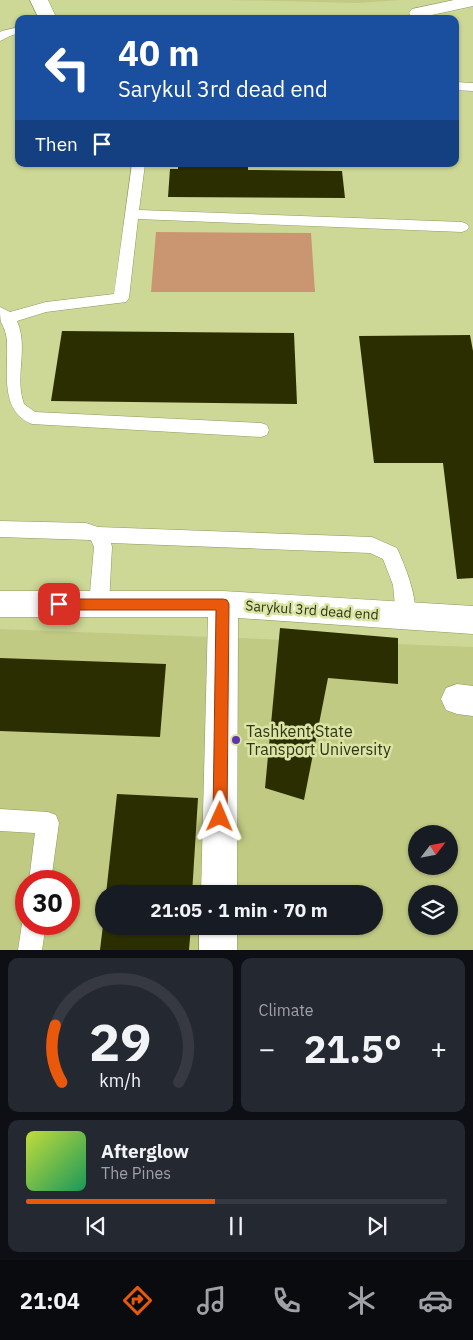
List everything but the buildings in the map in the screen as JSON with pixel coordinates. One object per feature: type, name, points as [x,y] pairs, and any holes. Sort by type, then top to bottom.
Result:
[{"type":"street","points":[[39,0],[46,15]]},
{"type":"street","points":[[418,13],[473,2]]},
{"type":"street","name":"Sarykul 3rd dead end","points":[[0,604],[223,604],[473,620]]},
{"type":"street","points":[[219,885],[223,604]]},
{"type":"street","points":[[218,935],[218,950]]},
{"type":"lane","points":[[0,38],[15,31]]},
{"type":"lane","points":[[459,86],[473,87]]},
{"type":"lane","points":[[138,167],[121,298],[46,307],[5,315],[15,335],[9,390],[17,408],[32,418],[261,430]]},
{"type":"lane","points":[[131,214],[462,227]]},
{"type":"lane","points":[[0,530],[86,531],[98,535],[372,545],[390,554],[402,585],[406,616]]},
{"type":"lane","points":[[98,535],[102,547],[98,604]]},
{"type":"lane","points":[[0,820],[48,823],[42,870]]},
{"type":"lane","points":[[30,950],[32,935]]},
{"type":"shaded area","points":[[227,0],[400,0],[357,3]]},
{"type":"shaded area","points":[[156,232],[311,233],[315,292],[151,292]]},
{"type":"shaded area","name":"Tashkent State Transport University","points":[[0,629],[473,647],[473,950],[0,950]]},
{"type":"place","name":"Tashkent State Transport University","points":[[236,740]]},
{"type":"route","points":[[59,604],[223,604],[220,817]]}]
